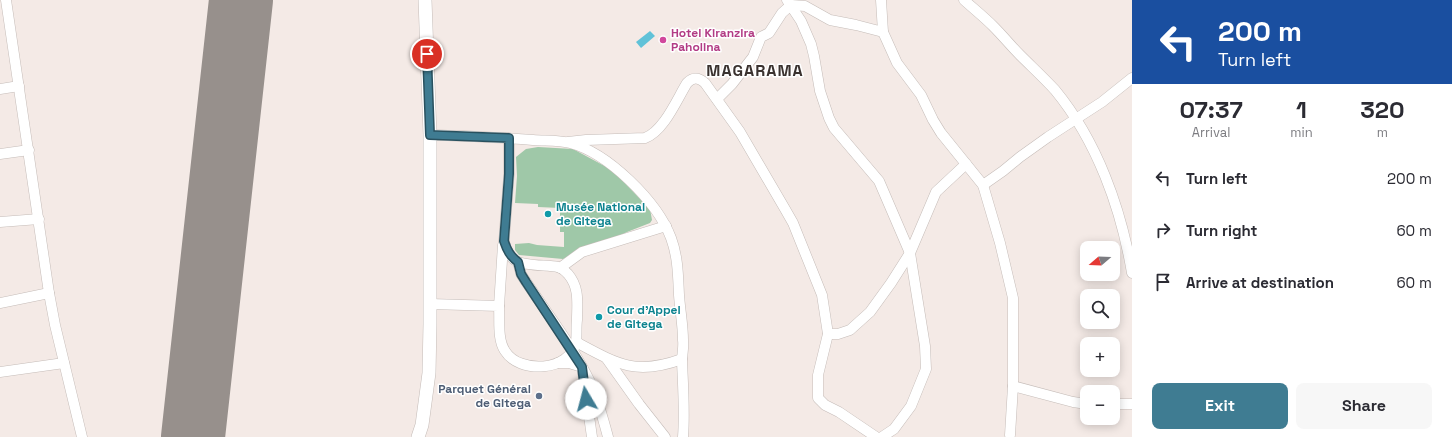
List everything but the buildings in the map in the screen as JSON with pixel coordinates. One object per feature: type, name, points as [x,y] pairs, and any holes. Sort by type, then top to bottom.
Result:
[{"type":"main road","points":[[418,437],[422,425],[429,372],[430,135],[425,0]]},
{"type":"street","points":[[6,0],[49,293],[82,437]]},
{"type":"street","points":[[881,0],[883,32],[897,63],[921,96],[941,133],[983,185],[1002,250],[1013,298],[1013,386],[1010,435]]},
{"type":"street","points":[[964,0],[994,27],[1054,90],[1075,119],[1095,154],[1106,178],[1128,248],[1132,273]]},
{"type":"street","points":[[789,3],[805,6],[830,20],[883,32]]},
{"type":"street","points":[[717,99],[732,84],[753,58],[761,37],[768,33],[789,3]]},
{"type":"street","points":[[789,3],[801,21],[811,44],[820,91],[829,118],[834,128],[879,180],[910,253],[925,346],[926,369],[911,406],[894,429],[882,437]]},
{"type":"street","points":[[983,185],[1020,157],[1102,102],[1132,78]]},
{"type":"street","points":[[430,135],[568,142],[645,138],[651,135],[663,123],[687,83],[691,79],[701,79],[740,132],[793,223],[822,295],[828,334],[818,375],[818,398],[825,405],[839,412],[876,437]]},
{"type":"street","points":[[0,89],[19,86]]},
{"type":"street","points":[[504,241],[507,251],[512,258],[518,262],[560,268],[572,279],[576,287],[578,296],[574,346],[566,359],[558,363],[546,366],[517,363],[503,350],[500,341],[499,306],[509,174],[509,138]]},
{"type":"street","points":[[568,142],[589,150],[625,176],[656,210],[666,226],[671,238],[678,269],[683,340],[683,437]]},
{"type":"street","points":[[0,154],[29,150]]},
{"type":"street","points":[[828,334],[838,334],[850,330],[870,312],[910,253],[936,192],[966,164]]},
{"type":"street","points":[[0,222],[39,219]]},
{"type":"street","points":[[560,268],[582,252],[666,226]]},
{"type":"street","points":[[518,262],[521,274],[574,346],[582,367],[595,393],[608,437]]},
{"type":"street","points":[[0,303],[49,293]]},
{"type":"street","points":[[430,304],[499,306]]},
{"type":"street","points":[[574,346],[606,358],[640,368],[665,365],[682,359]]},
{"type":"street","points":[[606,358],[665,437]]},
{"type":"street","points":[[0,372],[64,363]]},
{"type":"street","points":[[558,363],[568,363],[582,367]]},
{"type":"street","points":[[582,367],[592,437]]},
{"type":"street","points":[[1013,386],[1080,403]]},
{"type":"street","points":[[1120,404],[1132,404]]},
{"type":"green space","points":[[538,147],[573,149],[612,170],[650,209],[652,220],[650,223],[612,240],[563,259],[519,255],[515,250],[515,244],[529,243],[564,247],[564,232],[560,232],[560,208],[538,207],[538,204],[515,203],[517,176],[516,157],[526,149]]},
{"type":"water","points":[[650,31],[655,36],[641,48],[636,42]]},
{"type":"runway","points":[[193,437],[241,0]]},
{"type":"place","name":"Hotel Kiranzira Paholina","points":[[663,40]]},
{"type":"place","name":"Musée National de Gitega","points":[[548,214]]},
{"type":"place","name":"Cour d'Appel de Gitega","points":[[599,317]]},
{"type":"place","name":"Parquet Général de Gitega","points":[[539,396]]},
{"type":"district","name":"MAGARAMA","points":[[755,70]]},
{"type":"route","points":[[427,54],[430,135],[509,138],[509,174],[504,241],[507,251],[512,258],[518,262],[521,274],[582,367],[586,399]]}]
